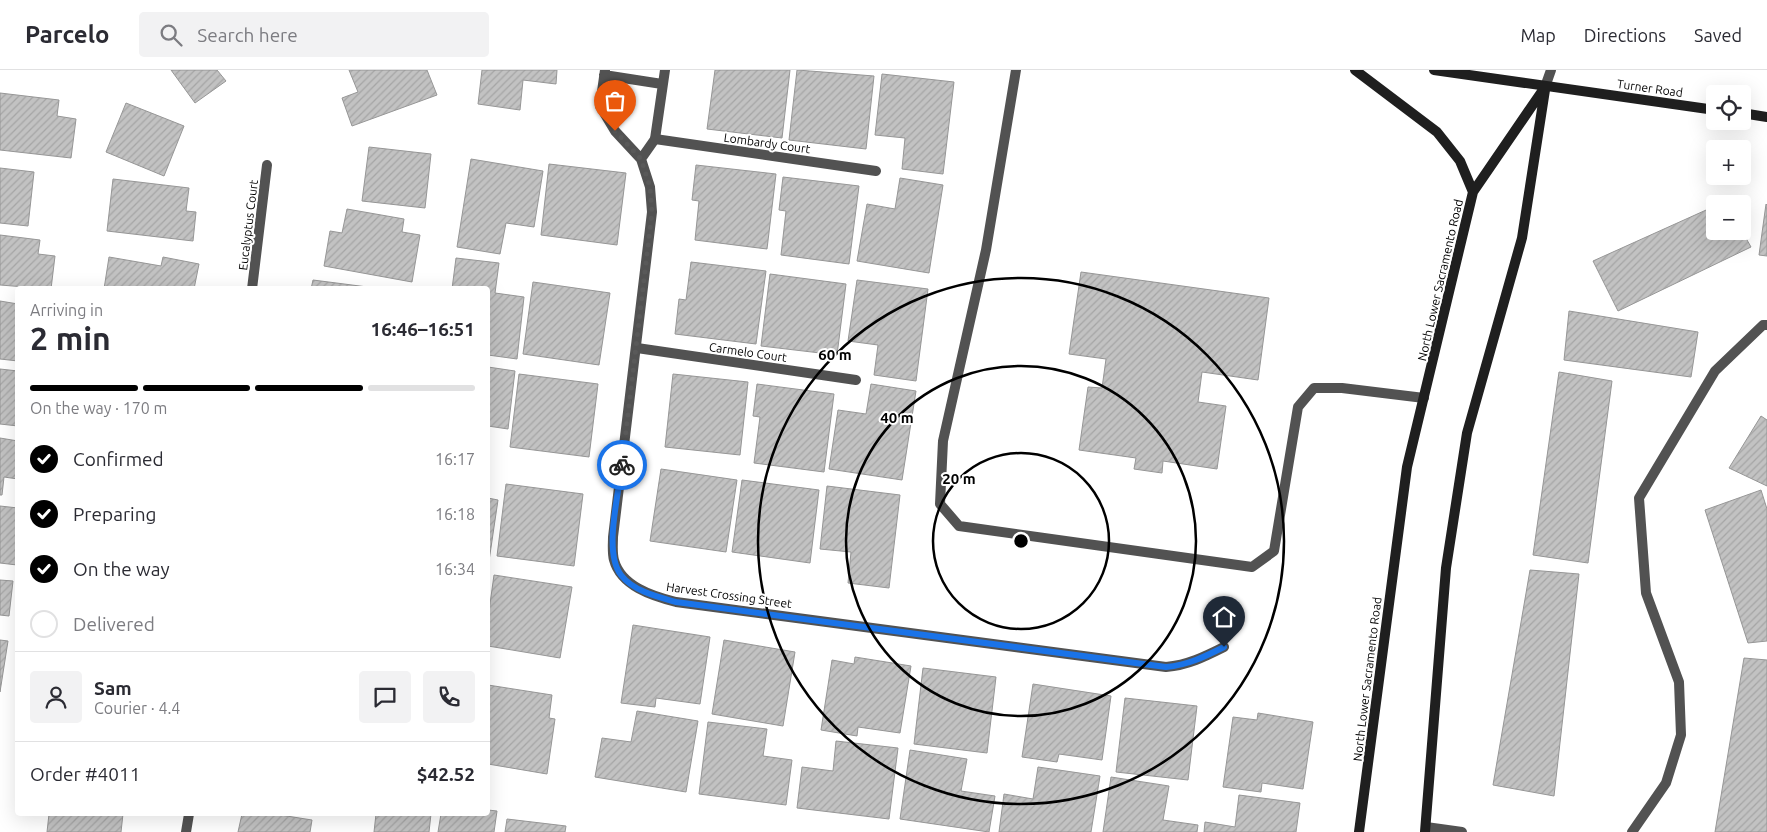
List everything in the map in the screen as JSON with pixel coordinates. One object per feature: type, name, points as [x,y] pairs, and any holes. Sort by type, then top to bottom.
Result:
[{"type":"main road","points":[[1355,70],[1437,132],[1460,161],[1473,192]]},
{"type":"main road","name":"Turner Road","points":[[1434,70],[1706,109]]},
{"type":"main road","name":"North Lower Sacramento Road","points":[[1359,832],[1407,467],[1473,192],[1545,86]]},
{"type":"main road","points":[[1425,830],[1446,568],[1467,432],[1522,238],[1545,86]]},
{"type":"main road","points":[[1751,114],[1767,117]]},
{"type":"street","points":[[641,159],[655,139],[665,70]]},
{"type":"street","points":[[1016,70],[986,250],[942,441],[940,504],[959,526],[1252,567],[1274,551],[1298,407],[1314,388],[1342,388],[1424,398]]},
{"type":"street","points":[[1545,86],[1551,70]]},
{"type":"street","points":[[604,73],[662,84]]},
{"type":"street","name":"Harvest Crossing Street","points":[[604,73],[600,106],[615,131],[641,159],[650,187],[652,212],[613,537],[613,560],[621,575],[636,587],[676,602],[1166,667],[1184,665],[1196,661],[1224,647]]},
{"type":"street","name":"Lombardy Court","points":[[655,139],[876,171]]},
{"type":"street","name":"Eucalyptus Court","points":[[252,286],[268,165]]},
{"type":"street","points":[[1632,832],[1666,783],[1681,735],[1679,682],[1646,593],[1639,498],[1715,371],[1763,325],[1767,324]]},
{"type":"street","name":"Carmelo Court","points":[[636,348],[856,380]]},
{"type":"street","points":[[186,832],[189,816]]},
{"type":"street","points":[[1425,830],[1462,832]]},
{"type":"building","points":[[171,70],[217,70],[226,81],[195,103]]},
{"type":"building","points":[[349,70],[427,70],[437,95],[352,126],[342,98],[358,92]]},
{"type":"building","points":[[482,70],[557,70],[556,84],[523,80],[520,110],[478,104]]},
{"type":"building","points":[[715,70],[790,70],[782,138],[707,129]]},
{"type":"building","points":[[797,70],[874,76],[866,149],[789,140]]},
{"type":"building","points":[[882,74],[954,82],[943,174],[902,169],[905,138],[875,135]]},
{"type":"building","points":[[0,93],[59,100],[57,116],[76,119],[71,158],[0,150]]},
{"type":"building","points":[[126,103],[184,126],[164,176],[106,152]]},
{"type":"building","points":[[369,147],[431,154],[425,208],[362,201]]},
{"type":"building","points":[[471,159],[543,171],[534,227],[506,223],[500,254],[457,247]]},
{"type":"building","points":[[549,164],[626,173],[617,245],[541,235]]},
{"type":"building","points":[[696,165],[776,174],[767,249],[695,240],[699,201],[692,200]]},
{"type":"building","points":[[0,168],[34,172],[28,226],[0,223]]},
{"type":"building","points":[[783,177],[859,186],[849,264],[781,255],[786,211],[779,210]]},
{"type":"building","points":[[900,178],[943,185],[929,273],[857,261],[867,204],[895,209]]},
{"type":"building","points":[[113,179],[189,188],[186,211],[196,212],[193,241],[107,231]]},
{"type":"building","points":[[1767,205],[1767,256],[1759,255]]},
{"type":"building","points":[[347,209],[404,219],[402,232],[420,235],[412,282],[324,266],[330,231],[342,233]]},
{"type":"building","points":[[1706,210],[1706,240],[1747,240],[1751,247],[1618,311],[1593,261]]},
{"type":"building","points":[[0,235],[40,240],[38,254],[55,256],[51,286],[0,285]]},
{"type":"building","points":[[109,257],[161,266],[163,257],[199,264],[195,286],[104,286]]},
{"type":"building","points":[[456,258],[499,263],[495,293],[524,297],[517,359],[490,355],[490,286],[452,286]]},
{"type":"building","points":[[691,262],[766,271],[756,344],[675,334],[679,299],[686,300]]},
{"type":"building","points":[[1081,272],[1269,298],[1258,380],[1202,372],[1198,402],[1226,406],[1217,469],[1163,461],[1162,473],[1134,469],[1136,458],[1079,450],[1088,387],[1102,388],[1106,359],[1069,354]]},
{"type":"building","points":[[770,274],[846,284],[837,355],[761,346]]},
{"type":"building","points":[[313,280],[360,286],[312,286]]},
{"type":"building","points":[[857,280],[928,289],[916,381],[874,375],[878,345],[848,341]]},
{"type":"building","points":[[533,282],[610,293],[599,365],[523,354]]},
{"type":"building","points":[[0,301],[15,304],[15,361],[0,359]]},
{"type":"building","points":[[1569,311],[1698,332],[1691,377],[1564,360]]},
{"type":"building","points":[[490,367],[515,371],[508,429],[490,426]]},
{"type":"building","points":[[0,369],[15,371],[15,426],[0,424]]},
{"type":"building","points":[[1559,372],[1612,381],[1588,563],[1533,555]]},
{"type":"building","points":[[519,374],[598,384],[589,457],[510,447]]},
{"type":"building","points":[[673,374],[748,382],[740,455],[665,447]]},
{"type":"building","points":[[757,384],[834,394],[824,472],[754,463],[760,417],[753,416]]},
{"type":"building","points":[[871,384],[916,391],[902,480],[829,469],[838,410],[866,414]]},
{"type":"building","points":[[1761,416],[1767,420],[1767,486],[1729,468]]},
{"type":"building","points":[[0,438],[15,440],[15,479],[4,477],[2,495],[0,495]]},
{"type":"building","points":[[661,469],[737,480],[726,552],[650,541]]},
{"type":"building","points":[[742,480],[819,490],[810,563],[732,552]]},
{"type":"building","points":[[506,484],[583,494],[574,566],[497,556]]},
{"type":"building","points":[[827,486],[900,495],[889,588],[848,583],[851,552],[820,549]]},
{"type":"building","points":[[1761,490],[1767,509],[1767,641],[1748,643],[1705,510]]},
{"type":"building","points":[[490,498],[498,500],[490,554]]},
{"type":"building","points":[[0,506],[15,508],[15,565],[0,563]]},
{"type":"building","points":[[1530,570],[1579,574],[1554,796],[1493,785]]},
{"type":"building","points":[[494,575],[572,587],[560,658],[490,646],[490,604]]},
{"type":"building","points":[[0,580],[13,581],[9,616],[0,615]]},
{"type":"building","points":[[633,625],[710,637],[700,704],[656,698],[655,707],[621,703]]},
{"type":"building","points":[[0,640],[8,641],[0,692]]},
{"type":"building","points":[[724,640],[795,652],[783,726],[712,714]]},
{"type":"building","points":[[855,657],[911,666],[900,733],[858,727],[857,736],[821,730],[832,660],[854,664]]},
{"type":"building","points":[[1744,658],[1767,660],[1767,832],[1715,832]]},
{"type":"building","points":[[923,668],[996,677],[987,753],[914,744]]},
{"type":"building","points":[[1033,684],[1111,696],[1102,760],[1059,754],[1057,762],[1022,757]]},
{"type":"building","points":[[490,685],[552,695],[549,718],[555,719],[547,774],[490,764]]},
{"type":"building","points":[[1125,698],[1197,706],[1188,780],[1116,772]]},
{"type":"building","points":[[637,711],[698,721],[686,792],[595,777],[602,738],[631,742]]},
{"type":"building","points":[[1258,713],[1313,722],[1303,789],[1262,783],[1261,792],[1223,787],[1233,717],[1257,720]]},
{"type":"building","points":[[708,722],[767,729],[763,756],[792,760],[786,805],[699,794]]},
{"type":"building","points":[[836,741],[898,748],[889,819],[797,808],[802,767],[833,771]]},
{"type":"building","points":[[910,750],[967,759],[961,791],[995,796],[989,832],[900,819]]},
{"type":"building","points":[[1038,767],[1100,776],[1091,832],[999,832],[1004,794],[1033,799]]},
{"type":"building","points":[[1111,777],[1169,786],[1163,820],[1198,825],[1197,832],[1103,832]]},
{"type":"building","points":[[1239,795],[1300,803],[1296,832],[1204,832],[1205,822],[1235,827]]},
{"type":"building","points":[[490,810],[497,811],[494,832],[438,832],[441,816],[490,816]]},
{"type":"building","points":[[49,816],[123,816],[121,832],[47,832]]},
{"type":"building","points":[[242,816],[287,816],[312,820],[310,832],[238,832]]},
{"type":"building","points":[[376,816],[431,816],[429,832],[374,832]]},
{"type":"building","points":[[507,819],[566,826],[565,832],[505,832]]},
{"type":"way so far","points":[[615,131],[641,159],[650,187],[652,212],[622,465]]},
{"type":"route","points":[[622,465],[613,537],[613,560],[621,575],[636,587],[656,596],[676,602],[1166,667],[1184,665],[1196,661],[1224,647]]}]
